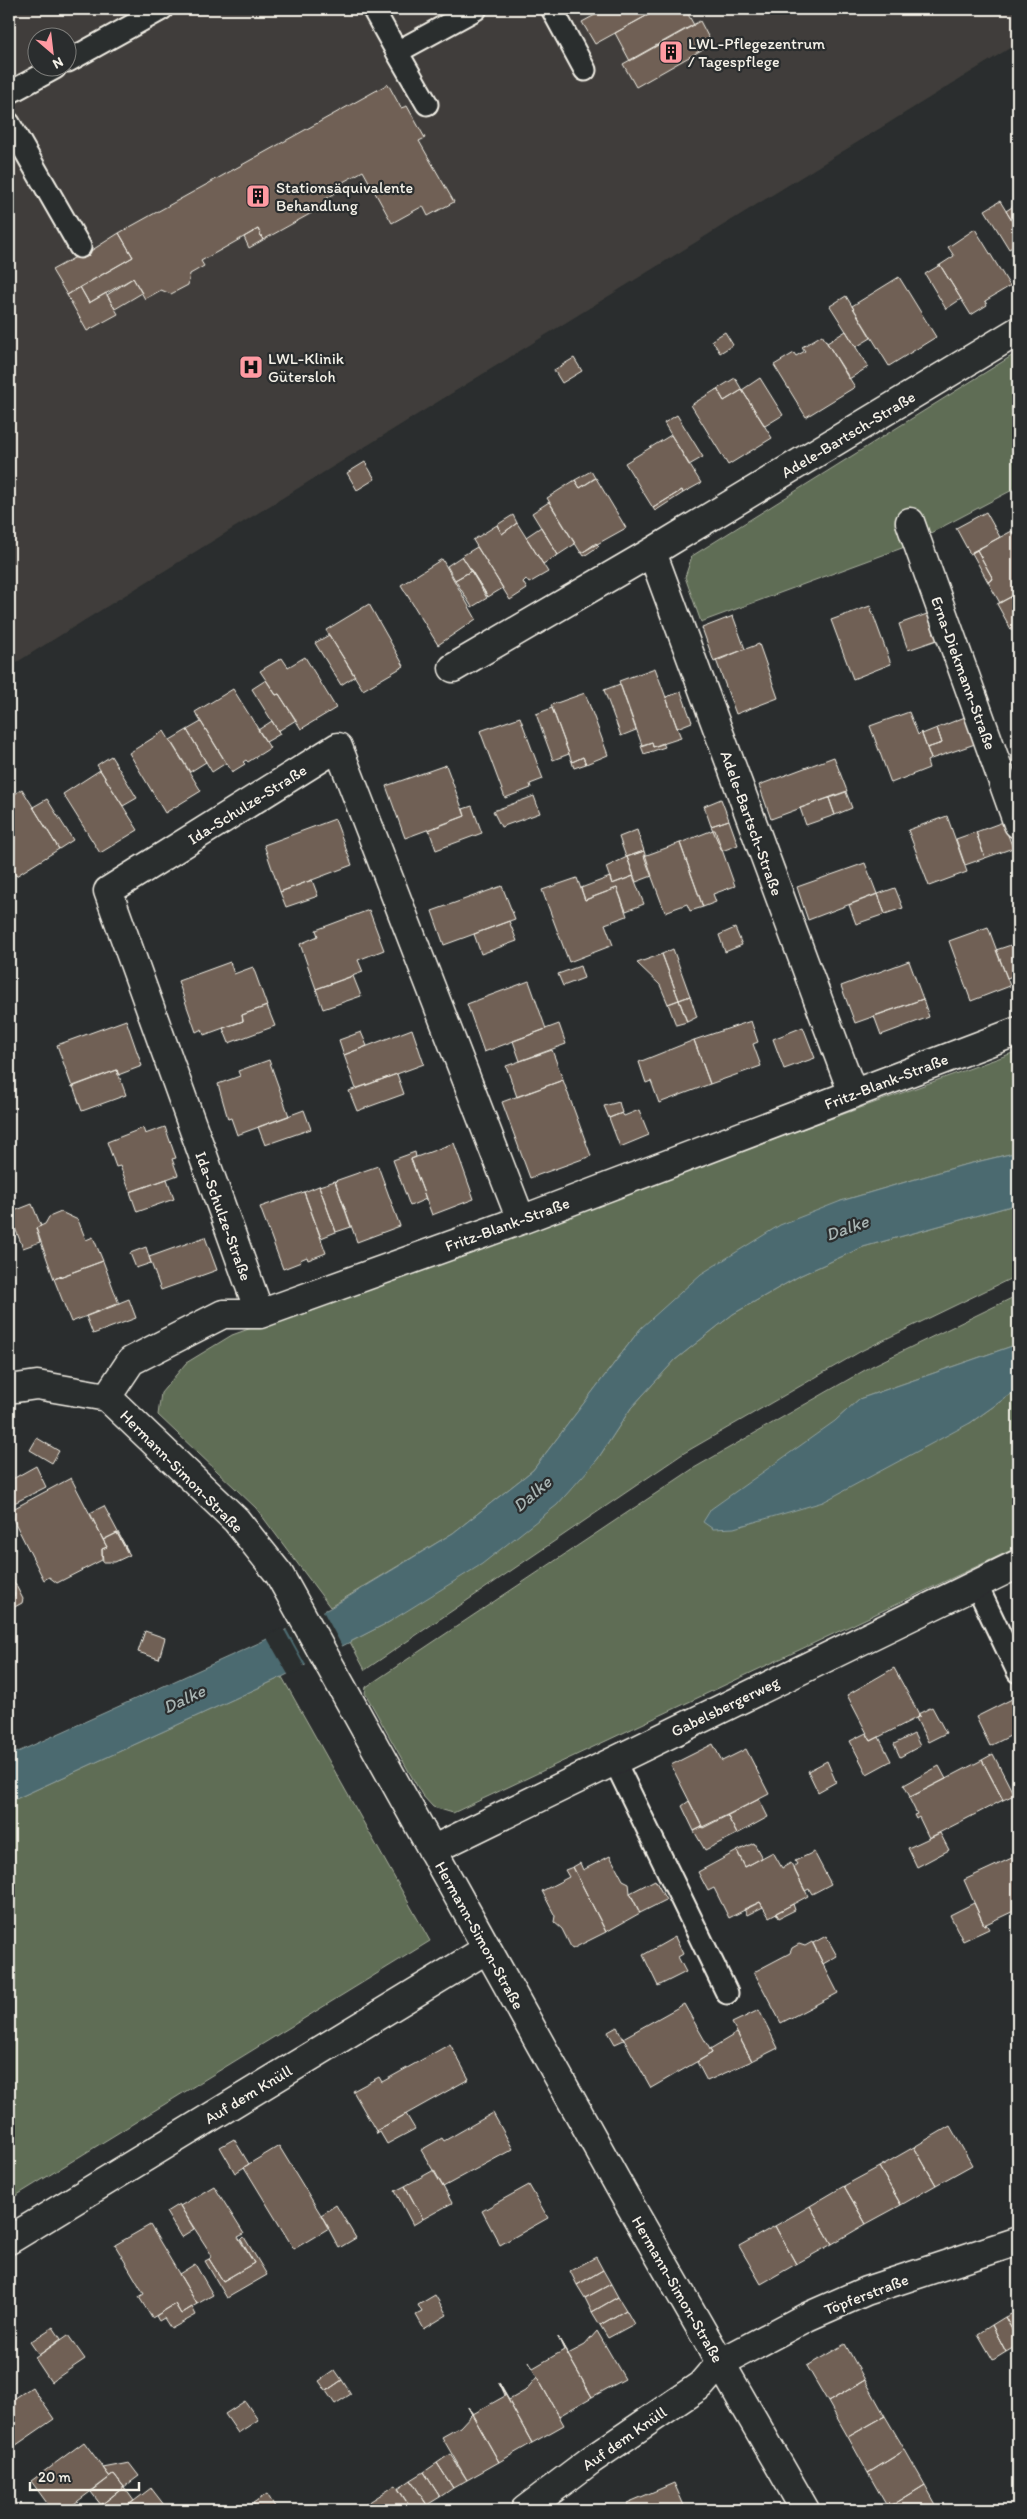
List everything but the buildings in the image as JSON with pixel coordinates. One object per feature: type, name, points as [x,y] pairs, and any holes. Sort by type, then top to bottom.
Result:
[{"type":"street","name":"Adele-Bartsch-Straße","points":[[453,668],[652,552],[1018,331]]},
{"type":"street","name":"Erna-Diekmann-Straße","points":[[910,522],[1018,824]]},
{"type":"street","name":"Adele-Bartsch-Straße","points":[[652,552],[852,1094]]},
{"type":"street","name":"Ida-Schulze-Straße","points":[[260,1314],[108,890],[338,747],[521,1220]]},
{"type":"street","name":"Fritz-Blank-Straße","points":[[107,1397],[131,1361],[224,1314],[260,1314],[521,1220],[1018,1031]]},
{"type":"street","points":[[9,1389],[37,1385],[107,1397]]},
{"type":"street","name":"Hermann-Simon-Straße","points":[[107,1397],[236,1520],[279,1574],[487,1949],[805,2510]]},
{"type":"street","name":"Gabelsbergerweg","points":[[432,1850],[1018,1564]]},
{"type":"street","name":"Auf dem Knüll","points":[[9,2240],[487,1949]]},
{"type":"street","name":"Töpferstraße","points":[[720,2363],[807,2317],[866,2291],[1018,2241]]},
{"type":"street","name":"Auf dem Knüll","points":[[525,2510],[591,2460],[701,2385],[720,2363]]},
{"type":"lane","points":[[78,55],[162,9]]},
{"type":"lane","points":[[373,9],[427,104]]},
{"type":"lane","points":[[397,52],[476,9]]},
{"type":"lane","points":[[552,9],[585,70]]},
{"type":"lane","points":[[9,93],[37,78]]},
{"type":"lane","points":[[9,123],[80,247]]},
{"type":"lane","points":[[976,1584],[1018,1672]]},
{"type":"lane","points":[[614,1760],[727,1993]]},
{"type":"shaded area","name":"LWL-Klinik Gütersloh","points":[[9,9],[1018,9],[1018,43],[9,667]]},
{"type":"green space","points":[[1018,352],[1018,487],[902,548],[701,622],[685,577],[692,556]]},
{"type":"green space","points":[[1018,1051],[1018,1152],[960,1166],[841,1201],[641,1328],[533,1470],[453,1533],[330,1607],[256,1508],[158,1415],[161,1393],[186,1363],[232,1335]]},
{"type":"green space","points":[[1018,1204],[1018,1275],[863,1350],[684,1453],[365,1670],[350,1642],[389,1622],[597,1460],[631,1408],[675,1360],[733,1314],[801,1275],[863,1247]]},
{"type":"green space","points":[[1018,1295],[1018,1344],[859,1399],[835,1421],[970,1423],[1018,1389],[1018,1547],[453,1813],[433,1807],[422,1795],[365,1693],[366,1687],[694,1468],[872,1366]]},
{"type":"green space","points":[[282,1677],[430,1941],[9,2200],[9,1802]]},
{"type":"water","name":"Dalke","points":[[1018,1152],[1018,1204],[863,1247],[801,1275],[733,1314],[675,1360],[631,1408],[597,1460],[557,1505],[482,1564],[389,1622],[282,1677],[9,1802],[9,1756],[261,1642],[330,1608],[453,1533],[533,1470],[641,1328],[701,1274],[780,1225],[841,1201],[960,1166]]},
{"type":"water","points":[[1018,1344],[1018,1389],[970,1423],[823,1502],[734,1528],[713,1529],[703,1522],[711,1509],[835,1421],[859,1399]]},
{"type":"pier","points":[[322,1609],[343,1648],[307,1667],[285,1627]]},
{"type":"pier","points":[[283,1628],[305,1668],[289,1676],[266,1636]]},
{"type":"place","name":"LWL-Pflegezentrum / Tagespflege","points":[[671,52]]},
{"type":"place","name":"Stationsäquivalente Behandlung","points":[[258,196]]},
{"type":"place","name":"LWL-Klinik Gütersloh","points":[[251,367]]}]
